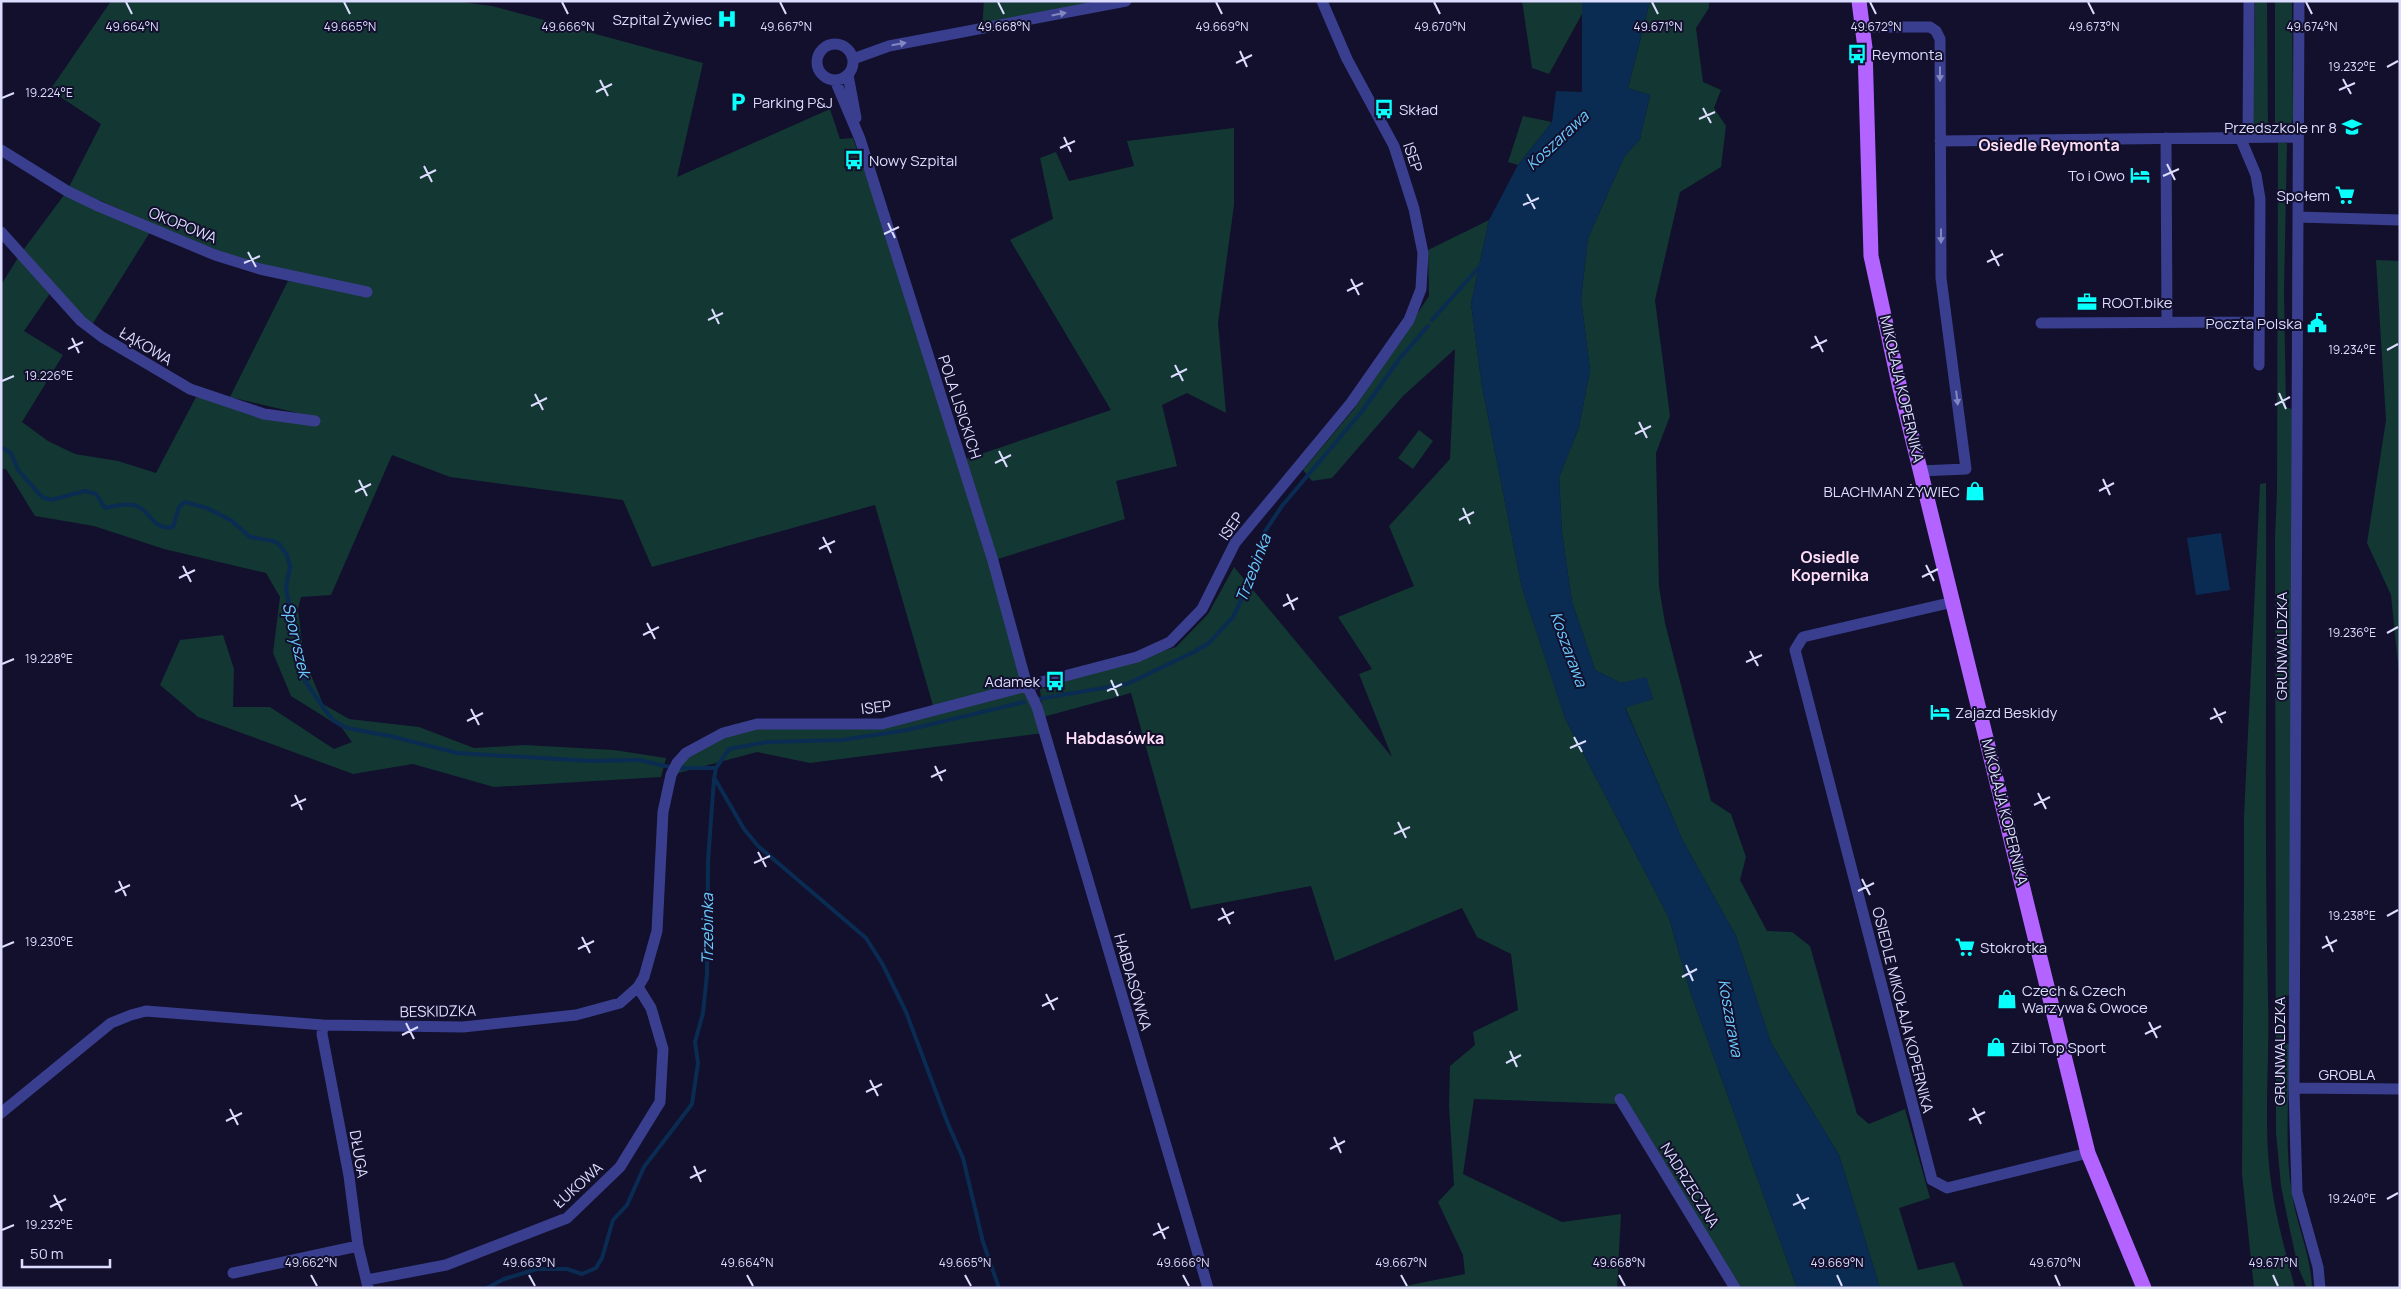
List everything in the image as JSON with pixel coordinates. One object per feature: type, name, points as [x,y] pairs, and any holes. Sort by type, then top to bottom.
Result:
[{"type":"main road","name":"MIKOŁAJA KOPERNIKA","points":[[1859,1],[1865,48],[1871,256],[1920,471],[2088,1153],[2144,1288]]},
{"type":"street","points":[[853,59],[889,46],[1126,1]]},
{"type":"street","name":"ISEP","points":[[703,742],[723,733],[756,724],[882,724],[1137,657],[1170,642],[1202,609],[1236,544],[1351,403],[1409,320],[1421,289],[1423,252],[1414,209],[1394,146],[1347,60],[1322,1]]},
{"type":"street","points":[[2249,1],[2244,137],[2256,175],[2260,199],[2259,365]]},
{"type":"street","name":"GRUNWALDZKA","points":[[2299,1],[2294,1088],[2297,1192],[2318,1267],[2320,1288]]},
{"type":"street","points":[[1862,27],[1930,27],[1936,31],[1940,39],[1941,278],[1966,469],[1920,471]]},
{"type":"street","points":[[831,44],[843,45],[851,53],[853,59],[853,65],[848,75],[835,80],[829,79],[819,72],[816,60],[821,50],[831,44]]},
{"type":"street","name":"POLA LISICKICH","points":[[848,75],[860,140]]},
{"type":"street","name":"POLA LISICKICH","points":[[835,80],[860,140],[993,561],[1027,686]]},
{"type":"street","points":[[1940,141],[2298,137]]},
{"type":"street","points":[[2166,138],[2167,322]]},
{"type":"street","name":"OKOPOWA","points":[[1,150],[82,199],[215,255],[260,269],[367,292]]},
{"type":"street","points":[[2298,217],[2400,220]]},
{"type":"street","name":"ŁĄKOWA","points":[[1,232],[81,321],[102,337],[190,389],[264,414],[314,422]]},
{"type":"street","points":[[2041,323],[2259,322]]},
{"type":"street","name":"OSIEDLE MIKOŁAJA KOPERNIKA","points":[[1953,602],[1803,637],[1795,650],[1932,1180],[1947,1188],[2088,1153]]},
{"type":"street","name":"HABDASÓWKA","points":[[1027,686],[1037,707],[1208,1288]]},
{"type":"street","name":"BESKIDZKA","points":[[1,1114],[111,1023],[146,1011],[323,1026],[463,1027],[576,1015],[620,1003],[638,987],[644,978],[656,930],[663,812],[671,776],[677,763],[686,753],[703,742]]},
{"type":"street","name":"ŁUKOWA","points":[[368,1284],[446,1265],[567,1218],[620,1167],[660,1102],[663,1050],[651,1008],[638,987]]},
{"type":"street","name":"DŁUGA","points":[[323,1026],[322,1034],[349,1176],[358,1246],[368,1284]]},
{"type":"street","name":"GROBLA","points":[[2294,1088],[2400,1088]]},
{"type":"street","name":"NADRZECZNA","points":[[1620,1099],[1735,1288]]},
{"type":"street","points":[[233,1273],[358,1246]]},
{"type":"green space","points":[[111,1],[455,1],[492,6],[703,63],[677,177],[830,109],[840,139],[853,138],[969,475],[966,459],[1111,410],[1010,240],[1053,219],[1040,158],[1056,152],[1069,181],[1134,166],[1127,141],[1234,128],[1234,205],[1218,323],[1226,413],[1187,393],[1162,405],[1177,466],[1116,481],[1125,519],[998,559],[1027,686],[1044,733],[810,763],[757,752],[671,775],[686,753],[757,724],[882,724],[934,709],[875,505],[652,567],[623,500],[450,477],[392,455],[331,595],[301,597],[298,609],[304,658],[323,704],[349,719],[419,727],[474,748],[525,745],[614,750],[666,758],[661,777],[494,787],[413,764],[353,774],[198,717],[160,685],[180,640],[223,635],[234,669],[233,707],[270,707],[334,749],[352,742],[342,728],[291,696],[273,653],[280,597],[266,573],[164,549],[94,526],[35,516],[6,469],[1,469],[1,285],[21,253],[67,191],[152,229],[90,328],[53,289],[24,331],[63,355],[22,422],[48,441],[75,454],[118,461],[156,473],[196,397],[320,424],[319,418],[230,397],[288,281],[367,292],[262,266],[217,252],[69,187],[101,124],[50,90]]},
{"type":"green space","points":[[984,1],[1096,1],[982,28]]},
{"type":"green space","points":[[1522,1],[1582,1],[1582,14],[1549,74],[1532,68]]},
{"type":"green space","points":[[1650,1],[1709,1],[1709,8],[1696,28],[1703,82],[1721,90],[1714,108],[1726,126],[1721,167],[1680,192],[1655,300],[1670,416],[1656,453],[1659,587],[1665,623],[1711,801],[1731,814],[1746,857],[1740,880],[1767,931],[1792,932],[1810,946],[1857,1114],[1869,1124],[1905,1109],[1930,1198],[1899,1208],[1918,1270],[1954,1262],[1964,1288],[1880,1288],[1839,1155],[1771,1043],[1736,936],[1683,841],[1625,707],[1653,699],[1646,678],[1621,683],[1595,670],[1572,602],[1562,533],[1559,477],[1579,427],[1590,370],[1581,299],[1588,238],[1624,157],[1640,139],[1650,95],[1628,88]]},
{"type":"green space","points":[[2255,1],[2267,1],[2268,131],[2257,130],[2253,123]]},
{"type":"green space","points":[[2275,1],[2292,1],[2293,118],[2290,127],[2283,131],[2275,131]]},
{"type":"green space","points":[[1523,116],[1552,122],[1518,165],[1508,162]]},
{"type":"green space","points":[[2278,142],[2287,143],[2284,293],[2286,407],[2292,409],[2290,995],[2286,996],[2286,1011],[2283,1016],[2283,1043],[2290,1044],[2288,1157],[2292,1194],[2307,1252],[2312,1288],[2307,1288],[2298,1267],[2281,1186],[2276,1133],[2275,538],[2277,490]]},
{"type":"green space","points":[[1489,220],[1471,304],[1482,386],[1522,588],[1565,718],[1669,918],[1690,991],[1797,1288],[1740,1288],[1619,1104],[1474,1099],[1463,1174],[1562,1222],[1621,1214],[1617,1288],[1395,1288],[1465,1274],[1463,1255],[1438,1202],[1454,1185],[1449,1106],[1450,1066],[1475,1045],[1473,1032],[1518,1010],[1511,954],[1477,937],[1462,908],[1335,961],[1311,886],[1191,909],[1131,693],[1043,717],[1040,689],[1176,647],[1208,614],[1234,567],[1392,757],[1359,674],[1372,669],[1338,617],[1414,586],[1389,526],[1450,459],[1455,349],[1403,396],[1332,478],[1312,481],[1303,470],[1354,409],[1429,296],[1428,250]]},
{"type":"green space","points":[[2376,260],[2400,261],[2400,683],[2391,595],[2367,543],[2386,420]]},
{"type":"green space","points":[[1419,430],[1433,441],[1413,469],[1398,458]]},
{"type":"green space","points":[[2266,483],[2268,1144],[2276,1212],[2295,1288],[2254,1288],[2242,1174],[2244,816],[2260,484]]},
{"type":"water","name":"Koszarawa","points":[[1582,1],[1650,1],[1628,88],[1650,95],[1640,139],[1624,157],[1588,238],[1581,299],[1590,370],[1579,427],[1559,477],[1562,533],[1572,602],[1595,670],[1621,683],[1646,677],[1653,699],[1625,708],[1683,841],[1736,936],[1771,1043],[1839,1155],[1880,1288],[1797,1288],[1690,991],[1669,918],[1565,718],[1522,588],[1482,386],[1471,304],[1489,220],[1518,165],[1552,122],[1556,91],[1582,92]]},
{"type":"water","points":[[2221,533],[2230,590],[2196,595],[2187,538]]},
{"type":"waterway","name":"Trzebinka","points":[[1432,320],[1482,264]]},
{"type":"waterway","name":"Trzebinka","points":[[1038,699],[1127,684],[1209,643],[1233,617],[1254,574],[1262,536],[1282,506],[1363,410],[1400,358],[1428,326]]},
{"type":"waterway","name":"Sporyszek","points":[[1,447],[11,453],[18,470],[42,497],[51,500],[85,491],[96,494],[105,508],[126,504],[133,505],[144,510],[155,523],[166,527],[173,527],[179,507],[185,502],[207,508],[232,521],[250,537],[273,541],[279,544],[287,555],[290,566],[286,589],[305,681],[334,721],[347,728],[390,736],[457,753],[591,761],[639,760],[674,768],[716,768]]},
{"type":"waterway","name":"Trzebinka","points":[[487,1288],[504,1279],[537,1269],[567,1269],[582,1274],[596,1268],[602,1258],[613,1220],[627,1205],[644,1167],[692,1104],[698,1063],[695,1042],[703,1013],[707,974],[708,861],[714,779],[716,768],[729,749],[767,742],[842,740],[907,730],[1024,702]]},
{"type":"waterway","points":[[715,779],[744,829],[758,846],[866,938],[883,965],[906,1012],[948,1124],[963,1158],[983,1242],[999,1288]]},
{"type":"place","name":"Szpital Żywiec","points":[[727,19]]},
{"type":"place","name":"Reymonta","points":[[1857,54]]},
{"type":"place","name":"Parking P&J","points":[[738,102]]},
{"type":"place","name":"Skład","points":[[1384,109]]},
{"type":"place","name":"Przedszkole nr 8","points":[[2352,127]]},
{"type":"place","name":"Nowy Szpital","points":[[854,160]]},
{"type":"place","name":"To i Owo","points":[[2140,175]]},
{"type":"place","name":"Społem","points":[[2345,195]]},
{"type":"place","name":"ROOT.bike","points":[[2087,302]]},
{"type":"place","name":"Poczta Polska","points":[[2317,323]]},
{"type":"place","name":"BLACHMAN ŻYWIEC","points":[[1975,491]]},
{"type":"place","name":"Adamek","points":[[1055,681]]},
{"type":"place","name":"Zajazd Beskidy","points":[[1940,712]]},
{"type":"place","name":"Stokrotka","points":[[1965,947]]},
{"type":"place","name":"Czech & Czech Warzywa & Owoce","points":[[2007,999]]},
{"type":"place","name":"Zibi Top Sport","points":[[1996,1047]]},
{"type":"district","name":"Osiedle Reymonta","points":[[2049,145]]},
{"type":"district","name":"Osiedle Kopernika","points":[[1830,566]]},
{"type":"district","name":"Habdasówka","points":[[1115,738]]}]
